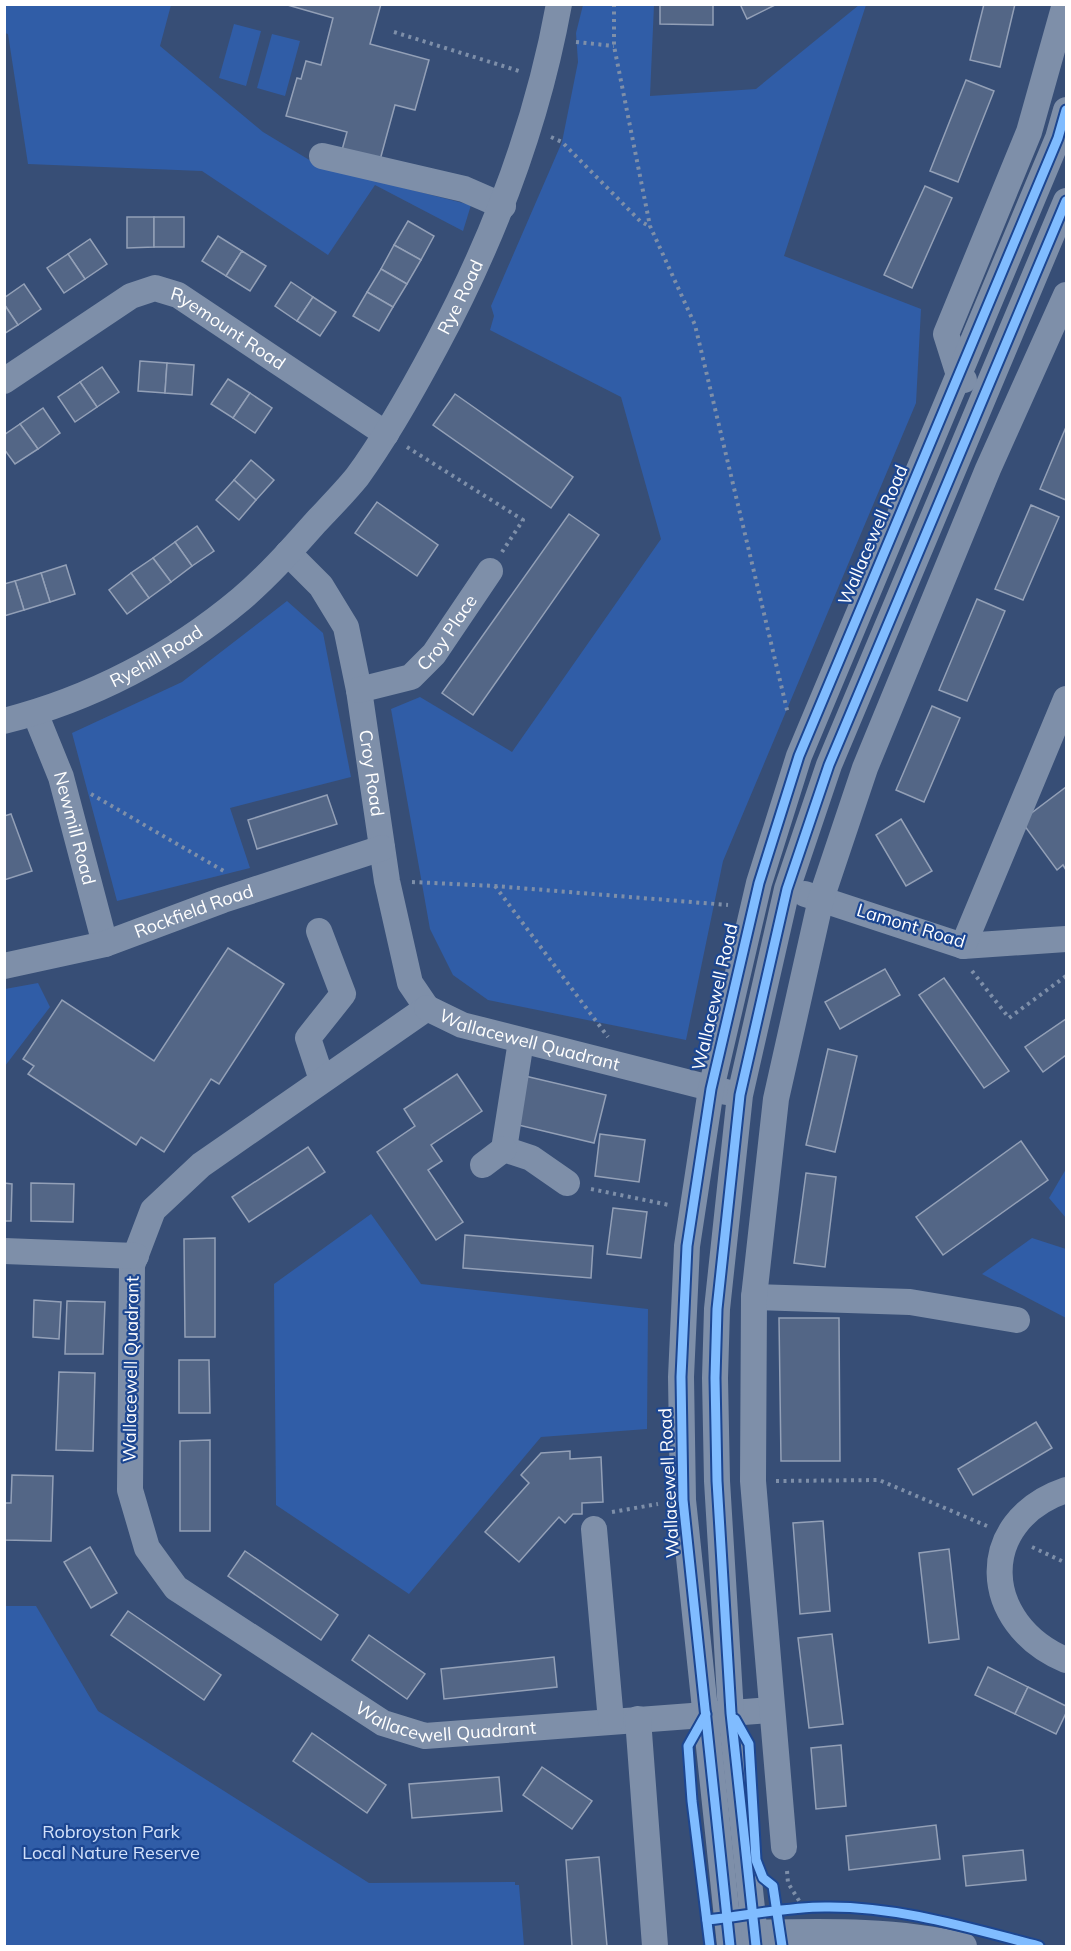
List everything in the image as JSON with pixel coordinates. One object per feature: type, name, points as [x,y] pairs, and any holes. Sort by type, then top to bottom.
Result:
[{"type":"street","name":"Rye Road","points":[[288,553],[356,478],[386,434],[454,313],[503,206],[530,125],[559,4]]},
{"type":"street","points":[[986,396],[959,375],[946,334],[1029,132],[1065,4]]},
{"type":"street","name":"Wallacewell Road","points":[[729,1940],[683,1500],[681,1377],[687,1246],[711,1089],[756,895],[799,756],[1058,138],[1066,110]]},
{"type":"street","points":[[322,156],[464,189],[503,206]]},
{"type":"street","points":[[755,1940],[731,1713],[717,1481],[715,1378],[717,1309],[740,1095],[787,889],[829,765],[1066,201]]},
{"type":"street","name":"Ryemount Road","points":[[4,381],[131,296],[155,288],[178,295],[386,434]]},
{"type":"street","points":[[784,1847],[753,1481],[754,1297],[776,1099],[821,899],[869,757],[988,470],[1066,295]]},
{"type":"street","name":"Croy Road","points":[[288,553],[321,586],[346,627],[359,690],[387,881],[410,983],[427,1008]]},
{"type":"street","name":"Ryehill Road","points":[[4,720],[35,713],[96,691],[138,669],[189,637],[241,599],[288,553]]},
{"type":"street","name":"Croy Place","points":[[359,690],[411,677],[434,654],[490,571]]},
{"type":"street","points":[[963,946],[1066,699]]},
{"type":"street","name":"Newmill Road","points":[[35,713],[62,777],[105,944]]},
{"type":"street","name":"Rockfield Road","points":[[4,966],[105,944],[255,889],[382,848]]},
{"type":"street","name":"Lamont Road","points":[[756,895],[787,889],[963,946],[1066,939]]},
{"type":"street","points":[[319,931],[343,994],[308,1038],[322,1080]]},
{"type":"street","name":"Wallacewell Quadrant","points":[[731,1713],[425,1736],[383,1723],[176,1588],[147,1548],[130,1490],[132,1265],[153,1210],[201,1165],[427,1008],[462,1025],[740,1095]]},
{"type":"street","points":[[483,1165],[504,1149],[521,1041]]},
{"type":"street","points":[[504,1149],[531,1158],[567,1183]]},
{"type":"street","points":[[4,1251],[136,1256]]},
{"type":"street","points":[[754,1297],[910,1302],[1017,1320]]},
{"type":"street","points":[[1066,1490],[1055,1493],[1036,1507],[1008,1536],[1001,1560],[999,1583],[1004,1603],[1016,1621],[1032,1638],[1066,1660]]},
{"type":"street","points":[[594,1528],[611,1721]]},
{"type":"street","points":[[731,1713],[771,1710]]},
{"type":"street","points":[[638,1719],[655,1947]]},
{"type":"street","points":[[729,1940],[755,1940],[838,1931],[931,1938],[964,1947]]},
{"type":"path","points":[[614,4],[614,46],[650,226],[695,325],[799,756]]},
{"type":"path","points":[[394,32],[542,79]]},
{"type":"path","points":[[552,40],[614,46]]},
{"type":"path","points":[[530,125],[561,142],[639,221],[650,226]]},
{"type":"path","points":[[386,434],[523,520],[490,571]]},
{"type":"path","points":[[62,777],[255,889]]},
{"type":"path","points":[[387,881],[756,895]]},
{"type":"path","points":[[495,886],[630,1066]]},
{"type":"path","points":[[963,946],[965,962],[1009,1018],[1066,976]]},
{"type":"path","points":[[567,1183],[669,1205],[668,1215]]},
{"type":"path","points":[[753,1481],[879,1480],[1066,1563]]},
{"type":"path","points":[[594,1528],[612,1512],[683,1500]]},
{"type":"path","points":[[784,1847],[788,1883],[799,1908],[814,1907]]},
{"type":"green space","points":[[5,5],[171,5],[160,46],[263,132],[321,167],[471,205],[463,231],[375,185],[328,255],[202,171],[28,164],[8,34],[5,33]]},
{"type":"green space","points":[[583,5],[654,5],[650,96],[756,89],[859,5],[866,5],[784,256],[921,309],[916,403],[723,861],[686,1040],[488,1000],[453,975],[430,929],[391,709],[420,697],[512,752],[661,539],[621,397],[490,330],[494,316],[491,306],[562,142],[578,62],[576,33]]},
{"type":"green space","points":[[234,24],[261,31],[246,86],[219,78]]},
{"type":"green space","points":[[272,34],[300,41],[285,96],[257,88]]},
{"type":"green space","points":[[287,601],[323,633],[351,777],[230,808],[250,868],[117,901],[72,733],[182,682]]},
{"type":"green space","points":[[38,983],[50,1007],[5,1066],[5,989]]},
{"type":"green space","points":[[1066,1169],[1066,1218],[1049,1198]]},
{"type":"green space","points":[[371,1214],[421,1284],[648,1309],[647,1429],[541,1437],[409,1594],[276,1505],[274,1284]]},
{"type":"green space","points":[[1032,1238],[1066,1249],[1066,1318],[982,1274]]},
{"type":"green space","name":"Robroyston Park Local Nature Reserve","points":[[5,1606],[36,1606],[98,1711],[369,1883],[515,1882],[515,1885],[519,1885],[524,1946],[5,1946]]},
{"type":"building","points":[[284,4],[381,4],[370,44],[429,60],[415,110],[395,105],[380,160],[342,150],[347,132],[286,116],[297,78],[301,79],[306,61],[321,65],[333,18]]},
{"type":"building","points":[[660,4],[713,4],[713,25],[660,24]]},
{"type":"building","points":[[740,4],[777,4],[747,19]]},
{"type":"building","points":[[984,4],[1015,4],[1000,67],[970,60]]},
{"type":"building","points":[[966,80],[994,91],[958,182],[930,171]]},
{"type":"building","points":[[925,186],[952,198],[912,288],[884,275]]},
{"type":"building","points":[[127,217],[154,217],[154,247],[127,248]]},
{"type":"building","points":[[154,217],[184,217],[184,247],[154,247]]},
{"type":"building","points":[[408,221],[434,236],[421,260],[394,245]]},
{"type":"building","points":[[218,236],[242,251],[226,276],[202,261]]},
{"type":"building","points":[[90,239],[107,264],[85,279],[68,254]]},
{"type":"building","points":[[394,245],[421,260],[407,284],[381,269]]},
{"type":"building","points":[[242,251],[266,266],[250,291],[226,276]]},
{"type":"building","points":[[68,254],[85,279],[64,293],[47,268]]},
{"type":"building","points":[[381,269],[407,284],[393,307],[367,292]]},
{"type":"building","points":[[291,282],[313,297],[297,321],[275,306]]},
{"type":"building","points":[[24,284],[41,309],[18,325],[4,304],[4,298]]},
{"type":"building","points":[[367,292],[393,307],[379,331],[353,316]]},
{"type":"building","points":[[313,297],[336,312],[320,336],[297,321]]},
{"type":"building","points":[[4,304],[18,325],[4,334]]},
{"type":"building","points":[[140,361],[167,363],[165,393],[138,391]]},
{"type":"building","points":[[167,363],[194,365],[192,395],[165,393]]},
{"type":"building","points":[[102,367],[119,392],[97,407],[80,382]]},
{"type":"building","points":[[228,379],[250,393],[233,418],[211,404]]},
{"type":"building","points":[[80,382],[97,407],[75,422],[58,397]]},
{"type":"building","points":[[250,393],[272,408],[255,433],[233,418]]},
{"type":"building","points":[[455,394],[573,477],[551,508],[433,425]]},
{"type":"building","points":[[43,408],[60,433],[38,449],[20,424]]},
{"type":"building","points":[[20,424],[38,449],[15,464],[4,449],[4,435]]},
{"type":"building","points":[[1066,427],[1066,500],[1040,489]]},
{"type":"building","points":[[251,460],[274,480],[256,500],[234,480]]},
{"type":"building","points":[[234,480],[256,500],[239,520],[216,500]]},
{"type":"building","points":[[377,502],[438,545],[417,576],[355,533]]},
{"type":"building","points":[[1031,505],[1059,517],[1023,600],[995,589]]},
{"type":"building","points":[[569,514],[599,535],[473,715],[442,693]]},
{"type":"building","points":[[197,526],[214,551],[192,566],[175,542]]},
{"type":"building","points":[[175,542],[192,566],[171,582],[153,558]]},
{"type":"building","points":[[153,558],[171,582],[149,598],[131,573]]},
{"type":"building","points":[[66,565],[75,594],[50,602],[41,573]]},
{"type":"building","points":[[41,573],[50,602],[24,610],[15,581]]},
{"type":"building","points":[[131,573],[149,598],[127,614],[109,590]]},
{"type":"building","points":[[15,581],[24,610],[4,616],[4,584]]},
{"type":"building","points":[[977,599],[1005,611],[967,701],[939,690]]},
{"type":"building","points":[[932,706],[960,718],[924,802],[896,790]]},
{"type":"building","points":[[1066,787],[1066,870],[1063,865],[1057,870],[1021,821]]},
{"type":"building","points":[[327,795],[337,824],[257,849],[248,820]]},
{"type":"building","points":[[11,814],[32,871],[4,880],[4,816]]},
{"type":"building","points":[[901,819],[932,871],[906,886],[876,835]]},
{"type":"building","points":[[228,948],[284,984],[219,1084],[211,1079],[164,1152],[141,1137],[136,1145],[28,1074],[34,1066],[23,1059],[62,1000],[154,1061]]},
{"type":"building","points":[[885,969],[900,995],[840,1029],[825,1002]]},
{"type":"building","points":[[944,978],[1009,1071],[984,1088],[919,995]]},
{"type":"building","points":[[1066,1019],[1066,1055],[1043,1072],[1025,1047]]},
{"type":"building","points":[[828,1049],[857,1056],[835,1152],[806,1145]]},
{"type":"building","points":[[457,1074],[482,1111],[431,1145],[442,1161],[428,1170],[463,1222],[436,1240],[377,1152],[415,1126],[404,1109]]},
{"type":"building","points":[[525,1076],[606,1095],[594,1143],[514,1124]]},
{"type":"building","points":[[600,1134],[645,1140],[639,1182],[595,1176]]},
{"type":"building","points":[[1021,1141],[1048,1180],[943,1255],[916,1217]]},
{"type":"building","points":[[308,1147],[325,1172],[249,1222],[232,1197]]},
{"type":"building","points":[[806,1173],[836,1177],[825,1267],[794,1263]]},
{"type":"building","points":[[4,1183],[12,1184],[11,1221],[4,1221]]},
{"type":"building","points":[[31,1183],[74,1184],[73,1222],[31,1221]]},
{"type":"building","points":[[613,1208],[647,1212],[641,1258],[607,1254]]},
{"type":"building","points":[[465,1235],[593,1246],[591,1278],[463,1268]]},
{"type":"building","points":[[215,1238],[215,1337],[185,1337],[184,1239]]},
{"type":"building","points":[[34,1300],[61,1302],[59,1339],[33,1337]]},
{"type":"building","points":[[67,1301],[105,1302],[103,1354],[65,1354]]},
{"type":"building","points":[[779,1318],[839,1318],[840,1461],[781,1461]]},
{"type":"building","points":[[179,1360],[209,1360],[210,1413],[179,1413]]},
{"type":"building","points":[[59,1372],[95,1373],[93,1451],[56,1450]]},
{"type":"building","points":[[1036,1422],[1052,1448],[973,1495],[958,1469]]},
{"type":"building","points":[[210,1440],[210,1531],[180,1531],[180,1441]]},
{"type":"building","points":[[570,1451],[570,1459],[601,1457],[603,1502],[582,1503],[582,1514],[573,1514],[565,1523],[559,1517],[519,1562],[485,1532],[529,1483],[521,1475],[541,1453]]},
{"type":"building","points":[[12,1475],[53,1476],[51,1541],[4,1540],[4,1503],[11,1503]]},
{"type":"building","points":[[823,1521],[830,1611],[800,1614],[793,1523]]},
{"type":"building","points":[[90,1547],[117,1593],[91,1608],[64,1562]]},
{"type":"building","points":[[949,1549],[959,1639],[929,1643],[919,1553]]},
{"type":"building","points":[[245,1551],[338,1615],[321,1640],[228,1576]]},
{"type":"building","points":[[128,1611],[221,1675],[204,1700],[111,1635]]},
{"type":"building","points":[[832,1634],[843,1724],[809,1728],[798,1638]]},
{"type":"building","points":[[369,1635],[425,1674],[407,1699],[352,1660]]},
{"type":"building","points":[[554,1657],[557,1687],[444,1699],[441,1669]]},
{"type":"building","points":[[988,1667],[1028,1687],[1015,1714],[975,1695]]},
{"type":"building","points":[[1028,1687],[1066,1706],[1066,1713],[1056,1734],[1015,1714]]},
{"type":"building","points":[[312,1733],[386,1785],[367,1813],[293,1761]]},
{"type":"building","points":[[841,1745],[846,1806],[816,1809],[811,1748]]},
{"type":"building","points":[[542,1767],[592,1801],[572,1829],[523,1795]]},
{"type":"building","points":[[499,1777],[502,1811],[412,1818],[409,1784]]},
{"type":"building","points":[[936,1825],[940,1859],[849,1870],[846,1836]]},
{"type":"building","points":[[1023,1850],[1026,1880],[966,1886],[963,1856]]},
{"type":"building","points":[[599,1857],[607,1946],[572,1946],[566,1860]]},
{"type":"cycle path","points":[[730,1946],[683,1500],[681,1377],[687,1246],[711,1089],[759,883],[799,756],[1058,138],[1066,110]]},
{"type":"cycle path","points":[[756,1946],[731,1713],[717,1481],[715,1378],[717,1309],[740,1095],[787,889],[829,765],[1066,201]]},
{"type":"cycle path","points":[[706,1714],[688,1746],[692,1801],[710,1946]]},
{"type":"cycle path","points":[[735,1719],[749,1744],[756,1860],[763,1878],[773,1886],[782,1946]]},
{"type":"cycle path","points":[[707,1920],[795,1908],[879,1910],[960,1925],[1039,1946]]}]
